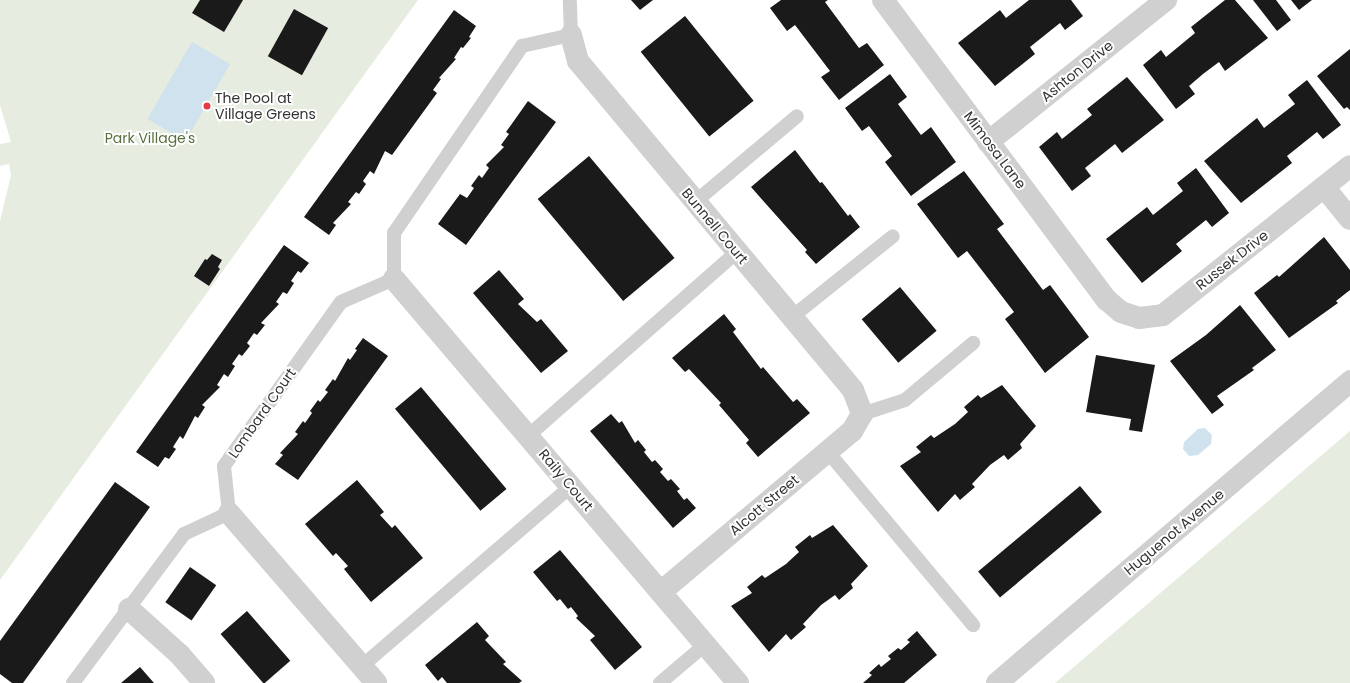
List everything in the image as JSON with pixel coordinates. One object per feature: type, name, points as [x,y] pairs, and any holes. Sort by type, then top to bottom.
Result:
[{"type":"street","name":"Mimosa Lane","points":[[883,0],[1107,300]]},
{"type":"street","name":"Ashton Drive","points":[[988,142],[1166,0]]},
{"type":"street","name":"Bunnell Court","points":[[571,35],[578,61],[853,390],[862,414]]},
{"type":"street","name":"Russek Drive","points":[[1107,300],[1121,312],[1139,318],[1163,315],[1350,166]]},
{"type":"street","points":[[1324,187],[1350,220]]},
{"type":"street","name":"Raily Court","points":[[394,278],[738,683]]},
{"type":"street","name":"Huguenot Avenue","points":[[997,683],[1350,381]]},
{"type":"street","name":"Alcott Street","points":[[661,592],[852,431],[862,414]]},
{"type":"street","points":[[229,513],[376,683]]},
{"type":"street","points":[[129,609],[180,654],[204,683]]},
{"type":"lane","name":"Bunnell Court","points":[[570,0],[571,35]]},
{"type":"lane","points":[[394,278],[394,233],[522,46],[571,35]]},
{"type":"lane","points":[[695,202],[797,116]]},
{"type":"lane","points":[[792,317],[894,236]]},
{"type":"lane","points":[[528,436],[737,252]]},
{"type":"lane","name":"Lombard Court","points":[[229,513],[224,466],[228,460],[341,302],[394,278]]},
{"type":"lane","points":[[862,414],[905,400],[973,343]]},
{"type":"lane","points":[[828,452],[973,625]]},
{"type":"lane","points":[[362,666],[571,486]]},
{"type":"lane","points":[[73,683],[184,534],[229,513]]},
{"type":"lane","points":[[660,683],[706,644]]},
{"type":"green space","name":"Park Village's","points":[[0,0],[418,0],[0,580],[0,221],[11,175],[9,164],[0,166],[0,144],[11,142],[0,105]]},
{"type":"green space","points":[[1350,431],[1350,683],[1055,683]]},
{"type":"water","points":[[192,42],[230,64],[186,141],[148,119]]},
{"type":"water","points":[[1205,428],[1212,435],[1211,444],[1198,455],[1189,456],[1183,449],[1184,442],[1198,429]]},
{"type":"building","points":[[200,0],[243,0],[224,32],[192,13]]},
{"type":"building","points":[[631,0],[653,0],[640,10]]},
{"type":"building","points":[[781,0],[828,0],[825,2],[859,48],[867,43],[884,65],[839,100],[821,77],[830,71],[795,25],[787,31],[770,8]]},
{"type":"building","points":[[1029,0],[1071,0],[1083,16],[1065,30],[1060,23],[1030,47],[1035,54],[995,86],[958,43],[1000,10],[1006,18]]},
{"type":"building","points":[[1225,0],[1235,0],[1268,38],[1225,71],[1219,62],[1203,74],[1189,86],[1195,94],[1176,109],[1143,65],[1161,50],[1166,57],[1195,33],[1191,27]]},
{"type":"building","points":[[1253,0],[1276,0],[1291,20],[1277,31]]},
{"type":"building","points":[[1291,0],[1312,0],[1299,10]]},
{"type":"building","points":[[294,9],[328,28],[302,75],[268,56]]},
{"type":"building","points":[[454,10],[476,26],[469,37],[471,38],[463,48],[461,47],[454,58],[456,59],[439,78],[441,79],[433,90],[437,93],[392,155],[385,151],[374,174],[370,171],[363,181],[366,184],[359,194],[356,192],[348,202],[351,204],[333,223],[336,225],[329,235],[304,217]]},
{"type":"building","points":[[685,16],[754,101],[709,137],[641,52]]},
{"type":"building","points":[[1350,49],[1350,110],[1347,107],[1344,109],[1317,76]]},
{"type":"building","points":[[890,74],[907,97],[898,104],[921,135],[931,127],[956,162],[911,196],[885,162],[892,156],[869,126],[862,131],[845,108]]},
{"type":"building","points":[[1127,77],[1164,120],[1122,153],[1115,144],[1085,168],[1091,176],[1072,191],[1039,147],[1057,132],[1062,139],[1092,115],[1087,109]]},
{"type":"building","points":[[1307,80],[1341,125],[1323,139],[1317,132],[1287,156],[1292,163],[1241,203],[1204,161],[1257,118],[1264,128],[1295,104],[1288,95]]},
{"type":"building","points":[[528,101],[556,122],[466,245],[438,224],[460,194],[467,198],[474,188],[471,186],[479,175],[482,178],[489,168],[486,165],[504,147],[501,145],[509,134],[506,132]]},
{"type":"building","points":[[795,150],[820,183],[822,182],[848,216],[850,214],[860,227],[816,264],[805,252],[807,250],[751,187]]},
{"type":"building","points":[[589,156],[674,258],[623,301],[538,199]]},
{"type":"building","points":[[1196,168],[1229,213],[1212,227],[1206,220],[1176,244],[1182,251],[1142,283],[1106,239],[1147,207],[1153,215],[1183,191],[1177,183]]},
{"type":"building","points":[[964,171],[1004,224],[997,229],[1043,290],[1050,285],[1089,337],[1045,373],[1005,319],[1014,312],[967,251],[958,258],[917,204]]},
{"type":"building","points":[[1324,237],[1350,270],[1350,290],[1336,301],[1338,303],[1289,338],[1254,293],[1277,275],[1279,277]]},
{"type":"building","points":[[284,245],[309,263],[301,273],[298,271],[291,281],[294,283],[287,294],[283,292],[276,302],[279,304],[261,323],[265,325],[257,335],[254,333],[247,343],[250,346],[242,356],[239,354],[232,364],[235,366],[228,377],[224,374],[217,385],[220,387],[202,405],[205,407],[198,418],[195,416],[183,439],[180,436],[173,447],[176,449],[169,459],[165,457],[158,467],[136,452]]},
{"type":"building","points":[[212,254],[222,260],[218,267],[220,269],[209,286],[194,276],[205,259],[207,260]]},
{"type":"building","points":[[499,270],[524,299],[518,304],[537,322],[541,319],[568,351],[541,373],[473,293]]},
{"type":"building","points":[[900,287],[937,331],[898,363],[862,319]]},
{"type":"building","points":[[1240,305],[1276,350],[1252,368],[1254,370],[1217,396],[1224,405],[1212,414],[1170,361],[1206,335]]},
{"type":"building","points":[[724,314],[736,329],[733,332],[761,369],[763,367],[793,402],[797,399],[810,413],[758,457],[746,443],[749,440],[719,405],[721,403],[689,369],[685,372],[672,358]]},
{"type":"building","points":[[363,338],[388,356],[298,480],[275,464],[283,455],[280,453],[298,434],[295,432],[303,421],[305,423],[312,413],[310,411],[318,400],[320,402],[328,392],[325,390],[333,379],[335,381],[348,358],[350,360],[357,350],[355,349]]},
{"type":"building","points":[[1096,355],[1155,365],[1142,432],[1129,430],[1131,419],[1086,412]]},
{"type":"building","points":[[1002,385],[1036,426],[1020,444],[1022,448],[1008,460],[1004,455],[990,465],[972,484],[975,487],[960,500],[955,494],[938,512],[900,466],[921,452],[916,447],[931,435],[934,438],[955,424],[968,412],[964,407],[978,395],[981,398]]},
{"type":"building","points":[[421,387],[506,489],[480,511],[395,409]]},
{"type":"building","points":[[611,414],[619,423],[622,421],[635,443],[638,440],[646,450],[644,452],[652,462],[655,460],[663,469],[660,472],[668,481],[671,479],[680,489],[677,491],[684,500],[687,498],[696,508],[673,528],[590,431]]},
{"type":"building","points":[[357,480],[384,512],[380,515],[392,528],[395,525],[423,558],[371,602],[344,569],[348,566],[336,553],[333,556],[305,524]]},
{"type":"building","points":[[115,482],[150,507],[23,683],[12,683],[0,674],[0,641]]},
{"type":"building","points":[[1080,486],[1102,512],[1000,598],[978,571]]},
{"type":"building","points":[[833,525],[868,566],[851,584],[853,588],[839,600],[835,595],[821,605],[803,624],[806,627],[791,640],[786,634],[769,652],[731,606],[752,593],[747,587],[762,575],[765,578],[786,564],[799,552],[795,547],[810,535],[812,538]]},
{"type":"building","points":[[560,550],[642,647],[615,670],[590,640],[595,636],[576,618],[578,616],[571,607],[568,609],[560,599],[557,601],[533,572]]},
{"type":"building","points":[[190,567],[216,585],[192,621],[165,602]]},
{"type":"building","points":[[247,611],[290,661],[263,683],[221,634]]},
{"type":"building","points":[[477,622],[489,636],[485,640],[506,662],[503,664],[522,681],[519,683],[447,683],[442,677],[438,681],[425,665]]},
{"type":"building","points":[[917,631],[937,655],[904,683],[863,683],[872,675],[869,673],[879,664],[881,667],[891,659],[888,656],[898,648],[901,650],[910,642],[907,640]]},
{"type":"building","points":[[140,667],[154,683],[121,683]]},
{"type":"place","name":"The Pool at Village Greens","points":[[207,106]]}]
